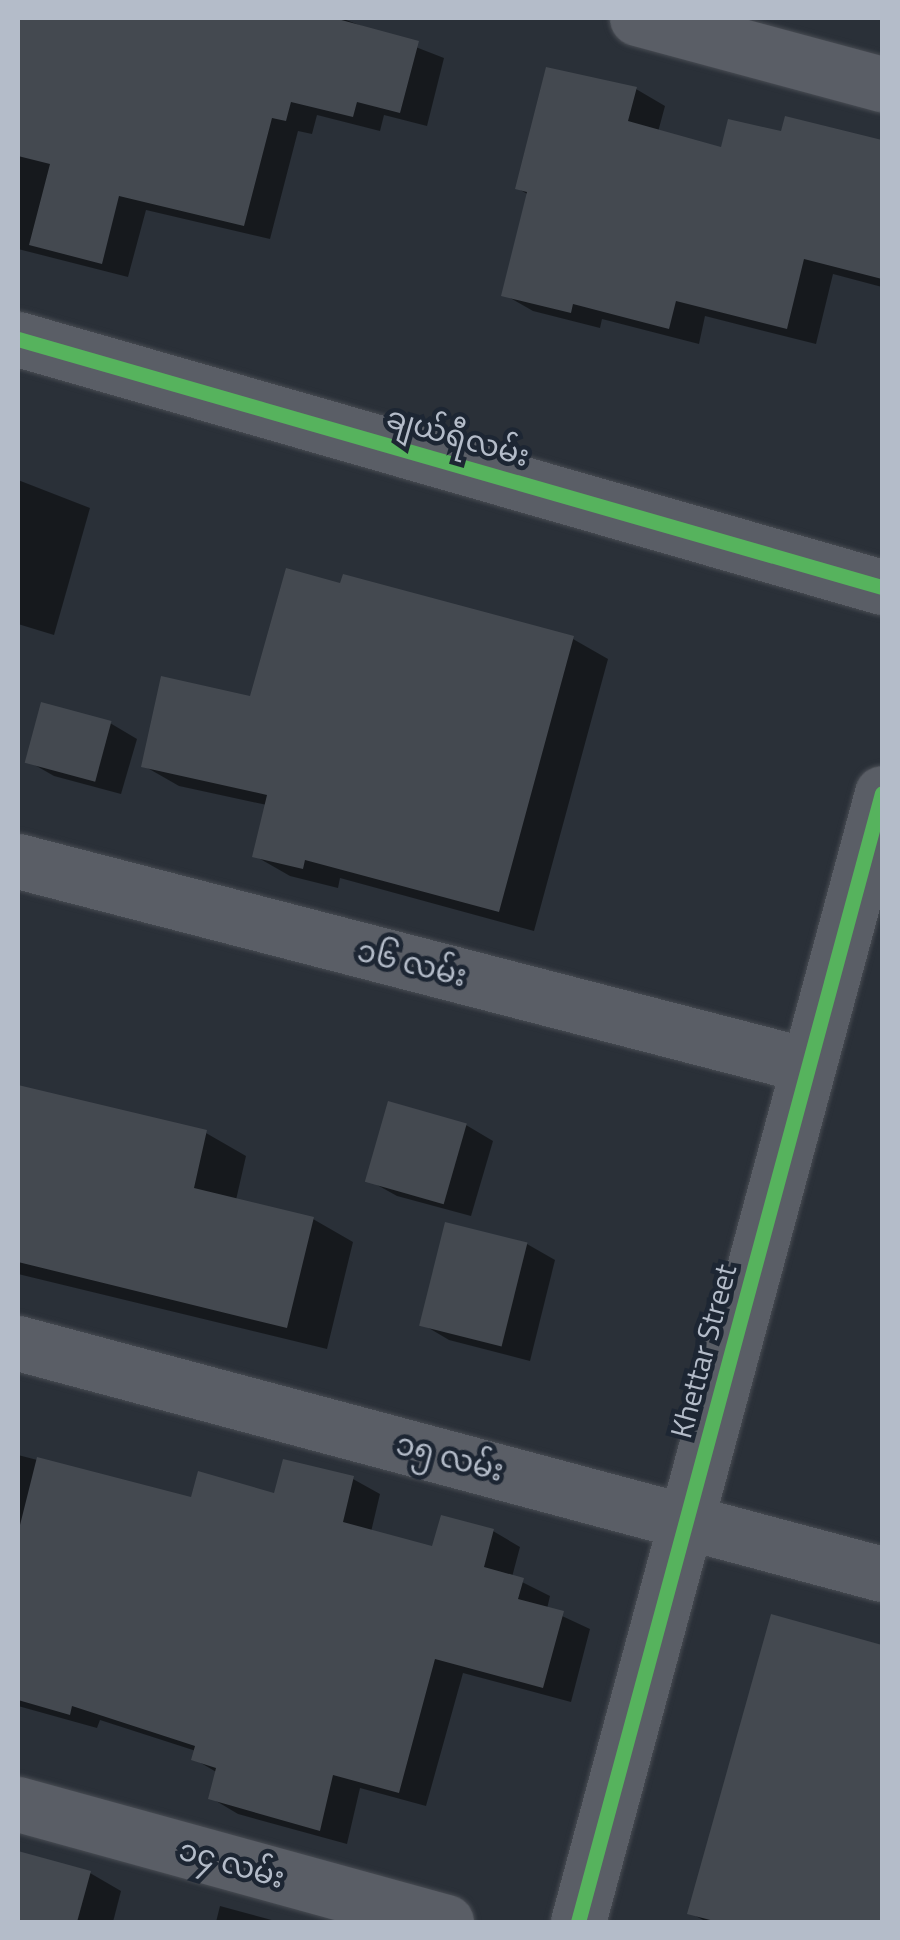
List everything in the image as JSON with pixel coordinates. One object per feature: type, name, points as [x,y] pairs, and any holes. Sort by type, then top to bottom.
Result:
[{"type":"street","points":[[636,18],[882,84]]},
{"type":"street","name":"ချယ်ရီလမ်း","points":[[18,339],[882,587]]},
{"type":"street","name":"Khettar Street","points":[[578,1922],[882,793]]},
{"type":"street","name":"၁၆ လမ်း","points":[[18,862],[806,1065]]},
{"type":"street","name":"၁၅ လမ်း","points":[[18,1343],[882,1574]]},
{"type":"street","name":"၁၄ လမ်း","points":[[18,1804],[446,1922]]},
{"type":"building","points":[[18,18],[334,18],[419,41],[400,113],[357,102],[353,117],[291,102],[286,121],[272,118],[244,226],[119,196],[102,264],[29,245],[50,164],[18,156]]},
{"type":"building","points":[[546,67],[637,87],[628,121],[721,147],[728,119],[781,131],[785,116],[882,140],[882,279],[804,259],[787,329],[676,301],[669,329],[573,304],[571,313],[501,296],[527,192],[515,189]]},
{"type":"building","points":[[286,568],[340,583],[343,574],[574,636],[499,912],[305,860],[303,869],[252,857],[267,795],[141,767],[161,676],[250,696]]},
{"type":"building","points":[[41,702],[112,721],[95,782],[25,763]]},
{"type":"building","points":[[18,1085],[207,1130],[194,1188],[314,1217],[287,1328],[18,1262]]},
{"type":"building","points":[[388,1101],[467,1124],[444,1204],[365,1182]]},
{"type":"building","points":[[445,1222],[527,1243],[502,1346],[419,1326]]},
{"type":"building","points":[[37,1457],[191,1497],[198,1471],[274,1493],[283,1459],[354,1476],[343,1522],[432,1546],[441,1515],[494,1529],[484,1567],[524,1578],[518,1599],[564,1611],[543,1688],[435,1659],[399,1793],[333,1775],[320,1831],[208,1799],[216,1768],[191,1760],[195,1746],[72,1706],[70,1715],[18,1700],[18,1533]]},
{"type":"building","points":[[771,1614],[882,1645],[882,1922],[718,1922],[687,1914]]},
{"type":"building","points":[[18,1851],[91,1871],[77,1922],[18,1922]]},
{"type":"cycle path","points":[[18,339],[882,587]]},
{"type":"cycle path","points":[[578,1922],[882,793]]}]
